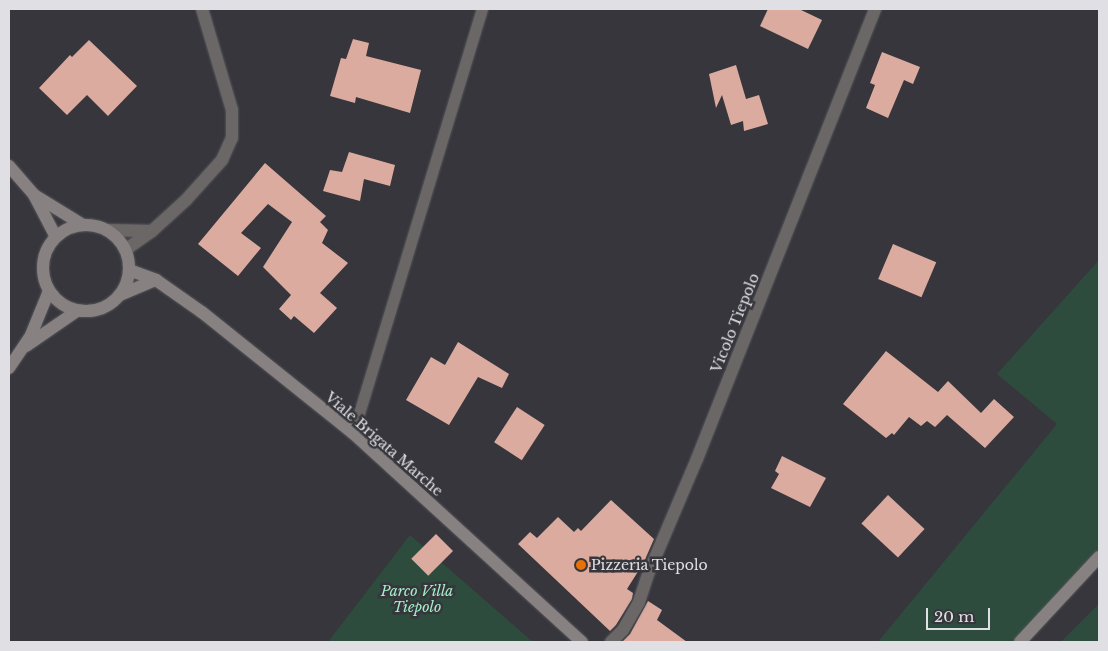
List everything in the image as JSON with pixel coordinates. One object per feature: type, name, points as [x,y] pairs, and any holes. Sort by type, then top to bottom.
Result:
[{"type":"street","points":[[125,250],[152,231],[186,200],[222,160],[232,138],[232,110],[202,9]]},
{"type":"street","name":"Vicolo Tiepolo","points":[[612,642],[623,630],[639,602],[649,572],[701,450],[875,9]]},
{"type":"street","points":[[9,166],[34,195],[56,237]]},
{"type":"street","points":[[34,195],[83,225],[106,230],[152,231]]},
{"type":"street","points":[[83,225],[69,229],[56,237],[47,249],[43,262],[44,277],[49,291],[66,307],[77,311],[101,309],[120,295],[156,280]]},
{"type":"street","points":[[106,230],[125,250],[128,270],[126,283],[120,295]]},
{"type":"street","name":"Viale Brigata Marche","points":[[128,270],[156,280],[203,313],[353,433],[582,642]]},
{"type":"street","points":[[9,368],[24,347],[49,291]]},
{"type":"street","points":[[24,347],[77,311]]},
{"type":"street","points":[[1020,642],[1099,557]]},
{"type":"lane","points":[[353,433],[482,9]]},
{"type":"green space","points":[[1099,260],[1099,555],[1016,642],[878,642],[1057,424],[997,374]]},
{"type":"green space","name":"Parco Villa Tiepolo","points":[[410,535],[533,642],[328,642]]},
{"type":"green space","points":[[1099,604],[1099,642],[1061,642]]},
{"type":"building","points":[[768,9],[799,9],[822,20],[808,49],[760,26]]},
{"type":"building","points":[[353,39],[369,43],[366,56],[421,70],[410,113],[356,97],[355,103],[330,96],[341,58],[346,59]]},
{"type":"building","points":[[89,40],[137,86],[108,116],[87,95],[67,115],[39,88],[70,55],[72,57]]},
{"type":"building","points":[[882,52],[920,67],[913,84],[904,80],[888,118],[866,108],[875,85],[870,83]]},
{"type":"building","points":[[736,65],[746,99],[759,95],[768,124],[744,131],[743,121],[731,125],[722,95],[716,108],[709,74]]},
{"type":"building","points":[[349,152],[395,165],[390,186],[364,179],[360,201],[323,191],[330,170],[342,172]]},
{"type":"building","points":[[265,163],[326,216],[320,222],[328,230],[322,243],[348,263],[320,293],[337,308],[314,333],[294,316],[291,320],[279,309],[291,295],[263,267],[292,222],[268,204],[241,233],[261,248],[238,276],[198,244]]},
{"type":"building","points":[[893,244],[936,262],[921,297],[878,279]]},
{"type":"building","points":[[458,342],[509,374],[502,388],[478,377],[449,425],[406,400],[431,357],[445,365]]},
{"type":"building","points":[[886,351],[938,392],[948,381],[981,413],[994,399],[1014,417],[985,448],[947,415],[935,427],[927,421],[921,426],[909,417],[894,435],[892,433],[886,438],[843,404]]},
{"type":"building","points":[[517,407],[545,425],[522,460],[494,442]]},
{"type":"building","points":[[782,456],[826,478],[810,507],[771,488],[779,474],[775,471]]},
{"type":"building","points":[[888,495],[925,529],[898,558],[861,524]]},
{"type":"building","points":[[611,500],[654,539],[644,562],[627,589],[633,593],[632,599],[616,625],[610,631],[518,544],[530,532],[537,538],[558,517],[574,532],[578,528],[581,531]]},
{"type":"building","points":[[436,534],[453,551],[428,576],[411,559]]},
{"type":"building","points":[[648,601],[662,610],[657,620],[687,642],[622,642],[630,634]]},
{"type":"place","name":"Pizzeria Tiepolo","points":[[581,565]]}]
